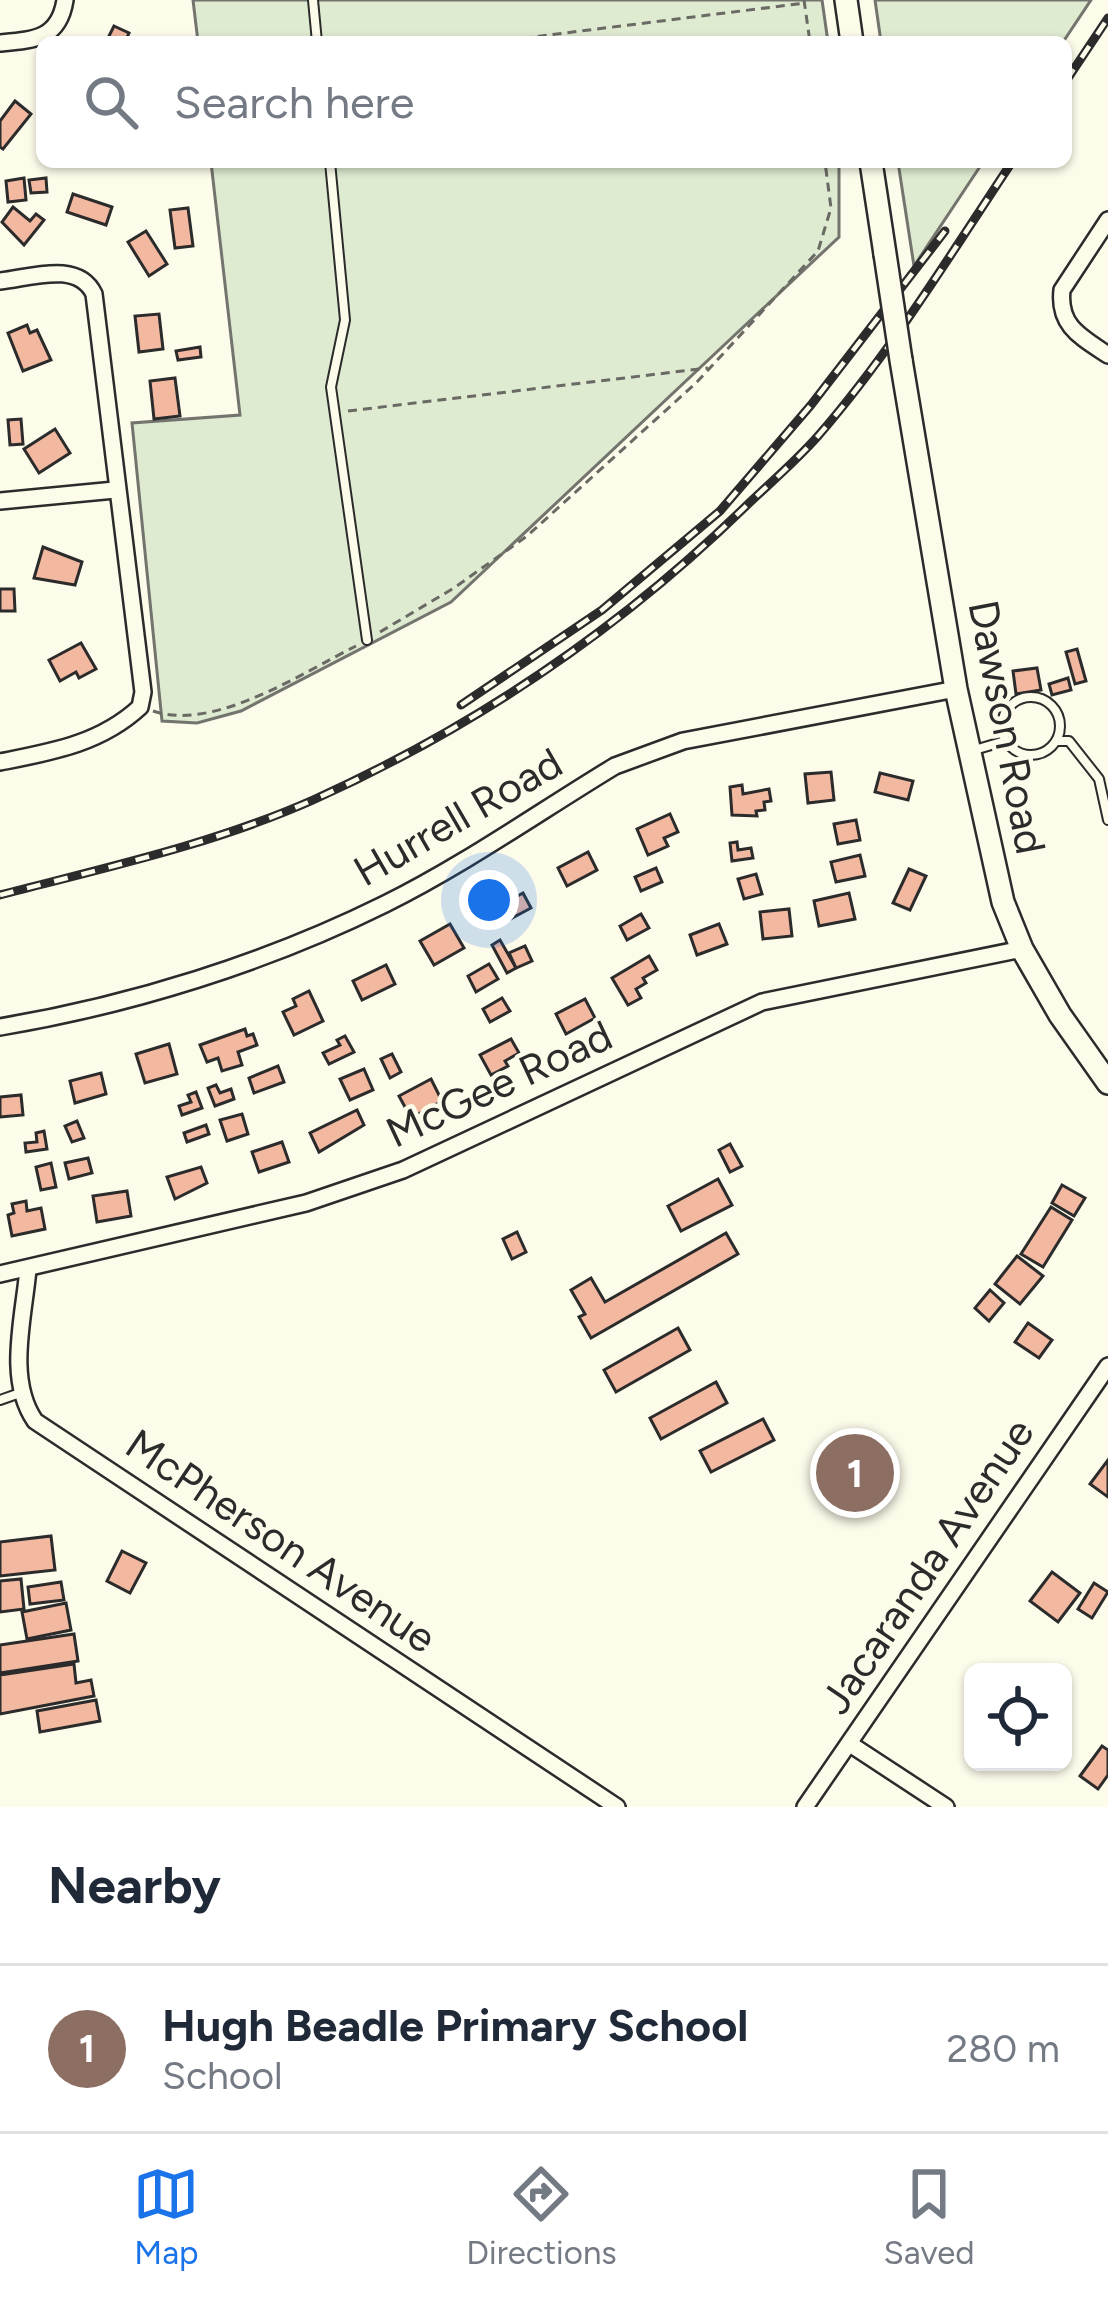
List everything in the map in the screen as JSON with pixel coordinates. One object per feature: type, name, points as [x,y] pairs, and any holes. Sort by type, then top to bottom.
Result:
[{"type":"street","points":[[0,43],[51,31],[61,21],[65,0]]},
{"type":"street","points":[[845,0],[851,36]]},
{"type":"street","name":"Dawson Road","points":[[872,168],[956,689],[993,864],[1022,949],[1060,1015],[1108,1083]]},
{"type":"street","points":[[1108,220],[1062,290],[1062,310],[1071,331],[1108,355]]},
{"type":"street","points":[[0,281],[70,273],[88,283],[94,294],[143,692],[140,707],[106,733],[71,748],[0,762]]},
{"type":"street","points":[[0,501],[115,490]]},
{"type":"street","name":"Hurrell Road","points":[[0,1027],[74,1015],[310,939],[391,901],[615,766],[648,751],[956,689]]},
{"type":"street","name":"McGee Road","points":[[0,1274],[306,1203],[404,1170],[762,1002],[1022,949]]},
{"type":"street","points":[[20,1393],[28,1269]]},
{"type":"street","name":"Jacaranda Avenue","points":[[805,1807],[1108,1366]]},
{"type":"street","name":"McPherson Avenue","points":[[20,1393],[34,1420],[617,1807]]},
{"type":"street","points":[[850,1744],[946,1807]]},
{"type":"lane","points":[[313,0],[316,36]]},
{"type":"lane","points":[[331,168],[345,320],[330,375],[368,640]]},
{"type":"lane","points":[[1030,696],[1053,706],[1060,729],[1048,750],[1025,755],[1005,741],[1002,717],[1008,706],[1030,696]]},
{"type":"lane","points":[[969,751],[1005,741]]},
{"type":"lane","points":[[1057,741],[1069,741],[1099,779],[1108,820]]},
{"type":"lane","points":[[0,1400],[20,1393]]},
{"type":"path","points":[[540,36],[804,2],[808,36]]},
{"type":"path","points":[[140,707],[167,716],[196,715],[250,699],[368,640],[527,536],[710,368],[818,250],[831,208],[826,168]]},
{"type":"path","points":[[335,412],[710,368]]},
{"type":"green space","points":[[193,0],[822,0],[827,36],[197,36]]},
{"type":"green space","points":[[875,0],[1091,0],[1067,36],[880,36]]},
{"type":"green space","points":[[212,168],[839,168],[839,237],[451,602],[241,711],[197,723],[162,721],[132,423],[240,415]]},
{"type":"green space","points":[[899,168],[979,168],[914,266]]},
{"type":"building","points":[[114,26],[129,33],[128,36],[109,36]]},
{"type":"building","points":[[15,101],[31,114],[3,149],[0,121]]},
{"type":"building","points":[[24,178],[26,200],[8,202],[6,181]]},
{"type":"building","points":[[46,178],[47,192],[31,193],[29,180]]},
{"type":"building","points":[[73,194],[112,207],[106,225],[67,212]]},
{"type":"building","points":[[13,207],[30,221],[36,214],[44,220],[24,245],[2,222]]},
{"type":"building","points":[[188,208],[193,246],[175,248],[170,210]]},
{"type":"building","points":[[146,231],[167,264],[149,276],[128,242]]},
{"type":"building","points":[[159,314],[163,349],[139,352],[135,316]]},
{"type":"building","points":[[27,325],[30,333],[37,330],[51,360],[23,371],[8,333]]},
{"type":"building","points":[[200,347],[201,357],[178,360],[176,351]]},
{"type":"building","points":[[175,378],[180,416],[154,419],[150,381]]},
{"type":"building","points":[[21,419],[23,444],[10,445],[8,420]]},
{"type":"building","points":[[55,429],[70,453],[39,473],[24,449]]},
{"type":"building","points":[[43,547],[82,562],[75,585],[34,578]]},
{"type":"building","points":[[0,589],[14,589],[15,611],[0,611]]},
{"type":"building","points":[[81,643],[96,669],[60,681],[49,660]]},
{"type":"building","points":[[1077,649],[1086,681],[1075,684],[1066,652]]},
{"type":"building","points":[[1037,668],[1041,690],[1016,694],[1013,671]]},
{"type":"building","points":[[1068,678],[1071,690],[1052,695],[1049,684]]},
{"type":"building","points":[[831,772],[834,800],[808,803],[805,774]]},
{"type":"building","points":[[880,773],[913,781],[908,800],[875,792]]},
{"type":"building","points":[[742,785],[743,794],[769,789],[771,801],[764,802],[765,810],[756,811],[757,816],[732,815],[730,787]]},
{"type":"building","points":[[670,814],[678,832],[664,838],[668,846],[648,855],[637,829]]},
{"type":"building","points":[[856,820],[860,840],[838,844],[834,824]]},
{"type":"building","points":[[737,842],[738,850],[751,848],[753,858],[732,861],[730,843]]},
{"type":"building","points":[[588,852],[597,870],[567,886],[558,868]]},
{"type":"building","points":[[860,855],[865,876],[836,882],[831,862]]},
{"type":"building","points":[[656,868],[662,882],[641,891],[635,877]]},
{"type":"building","points":[[909,869],[926,876],[910,910],[893,903]]},
{"type":"building","points":[[756,874],[762,894],[744,899],[738,879]]},
{"type":"building","points":[[523,893],[531,908],[499,925],[492,910]]},
{"type":"building","points":[[849,893],[855,919],[819,926],[814,901]]},
{"type":"building","points":[[789,909],[792,936],[763,939],[760,912]]},
{"type":"building","points":[[641,914],[649,928],[627,940],[620,926]]},
{"type":"building","points":[[450,924],[464,948],[434,965],[420,941]]},
{"type":"building","points":[[719,924],[727,944],[697,955],[690,935]]},
{"type":"building","points":[[500,940],[516,968],[507,973],[492,945]]},
{"type":"building","points":[[525,946],[532,961],[516,968],[509,953]]},
{"type":"building","points":[[649,956],[657,970],[643,978],[646,983],[636,989],[641,998],[628,1005],[612,978]]},
{"type":"building","points":[[489,964],[498,979],[476,992],[468,976]]},
{"type":"building","points":[[386,965],[395,984],[362,1000],[353,981]]},
{"type":"building","points":[[309,991],[323,1021],[294,1035],[283,1012],[296,1006],[293,999]]},
{"type":"building","points":[[502,998],[510,1011],[490,1022],[483,1009]]},
{"type":"building","points":[[585,999],[595,1018],[566,1034],[556,1014]]},
{"type":"building","points":[[245,1029],[257,1045],[238,1052],[242,1065],[222,1071],[218,1058],[207,1062],[200,1045]]},
{"type":"building","points":[[345,1036],[354,1052],[329,1064],[323,1053],[340,1045],[337,1040]]},
{"type":"building","points":[[511,1039],[519,1053],[491,1075],[480,1055]]},
{"type":"building","points":[[169,1044],[177,1074],[145,1083],[136,1054]]},
{"type":"building","points":[[392,1054],[401,1072],[390,1078],[381,1059]]},
{"type":"building","points":[[278,1066],[284,1082],[254,1093],[249,1078]]},
{"type":"building","points":[[364,1069],[373,1090],[350,1100],[340,1079]]},
{"type":"building","points":[[101,1073],[106,1094],[75,1103],[70,1081]]},
{"type":"building","points":[[431,1079],[442,1101],[411,1118],[399,1096]]},
{"type":"building","points":[[216,1085],[220,1093],[231,1089],[234,1099],[215,1106],[208,1088]]},
{"type":"building","points":[[196,1092],[202,1108],[182,1115],[179,1106],[191,1102],[188,1095]]},
{"type":"building","points":[[21,1095],[23,1115],[0,1117],[0,1097]]},
{"type":"building","points":[[357,1110],[364,1125],[319,1152],[310,1133]]},
{"type":"building","points":[[242,1114],[248,1134],[227,1141],[220,1120]]},
{"type":"building","points":[[77,1121],[84,1138],[72,1142],[65,1126]]},
{"type":"building","points":[[206,1125],[209,1134],[187,1142],[184,1133]]},
{"type":"building","points":[[44,1131],[47,1149],[26,1152],[25,1143],[37,1142],[36,1133]]},
{"type":"building","points":[[282,1142],[289,1162],[259,1172],[252,1152]]},
{"type":"building","points":[[730,1144],[742,1166],[730,1172],[719,1150]]},
{"type":"building","points":[[88,1158],[92,1173],[69,1179],[65,1163]]},
{"type":"building","points":[[51,1163],[56,1187],[41,1190],[36,1167]]},
{"type":"building","points":[[201,1167],[207,1183],[175,1199],[167,1177]]},
{"type":"building","points":[[718,1179],[732,1205],[681,1231],[668,1206]]},
{"type":"building","points":[[1062,1185],[1085,1198],[1074,1216],[1052,1203]]},
{"type":"building","points":[[127,1191],[131,1216],[97,1222],[93,1196]]},
{"type":"building","points":[[26,1201],[27,1211],[41,1208],[45,1229],[12,1236],[8,1215],[14,1213],[12,1204]]},
{"type":"building","points":[[1051,1207],[1072,1220],[1043,1267],[1021,1254]]},
{"type":"building","points":[[517,1232],[526,1252],[512,1259],[503,1239]]},
{"type":"building","points":[[726,1233],[738,1254],[591,1338],[579,1317],[585,1314],[571,1290],[591,1278],[605,1302]]},
{"type":"building","points":[[1017,1256],[1043,1276],[1020,1304],[995,1284]]},
{"type":"building","points":[[990,1290],[1004,1303],[989,1321],[975,1308]]},
{"type":"building","points":[[1028,1323],[1052,1340],[1039,1358],[1015,1342]]},
{"type":"building","points":[[678,1328],[690,1350],[616,1392],[604,1370]]},
{"type":"building","points":[[716,1382],[727,1403],[661,1439],[650,1418]]},
{"type":"building","points":[[763,1419],[774,1440],[711,1472],[700,1451]]},
{"type":"building","points":[[1108,1460],[1108,1497],[1090,1484]]},
{"type":"building","points":[[51,1536],[55,1570],[0,1576],[0,1542]]},
{"type":"building","points":[[122,1551],[146,1563],[130,1593],[107,1581]]},
{"type":"building","points":[[1052,1572],[1080,1593],[1058,1622],[1030,1601]]},
{"type":"building","points":[[21,1579],[24,1609],[0,1612],[0,1581]]},
{"type":"building","points":[[61,1582],[64,1600],[30,1604],[28,1587]]},
{"type":"building","points":[[1094,1583],[1108,1592],[1092,1618],[1078,1609]]},
{"type":"building","points":[[66,1603],[71,1630],[27,1639],[22,1612]]},
{"type":"building","points":[[74,1634],[78,1661],[0,1673],[0,1645]]},
{"type":"building","points":[[74,1664],[76,1683],[91,1680],[94,1696],[0,1714],[0,1675]]},
{"type":"building","points":[[96,1700],[100,1721],[40,1732],[37,1711]]},
{"type":"building","points":[[1102,1746],[1108,1750],[1108,1775],[1098,1789],[1080,1776]]},
{"type":"railway","points":[[1072,72],[1108,18]]},
{"type":"railway","points":[[0,895],[198,842],[313,800],[488,708],[596,634],[698,551],[818,436],[895,337],[1008,168]]},
{"type":"railway","points":[[461,705],[602,610],[720,511],[811,405],[945,231]]},
{"type":"place","name":"Hugh Beadle Primary School","points":[[855,1473]]}]
